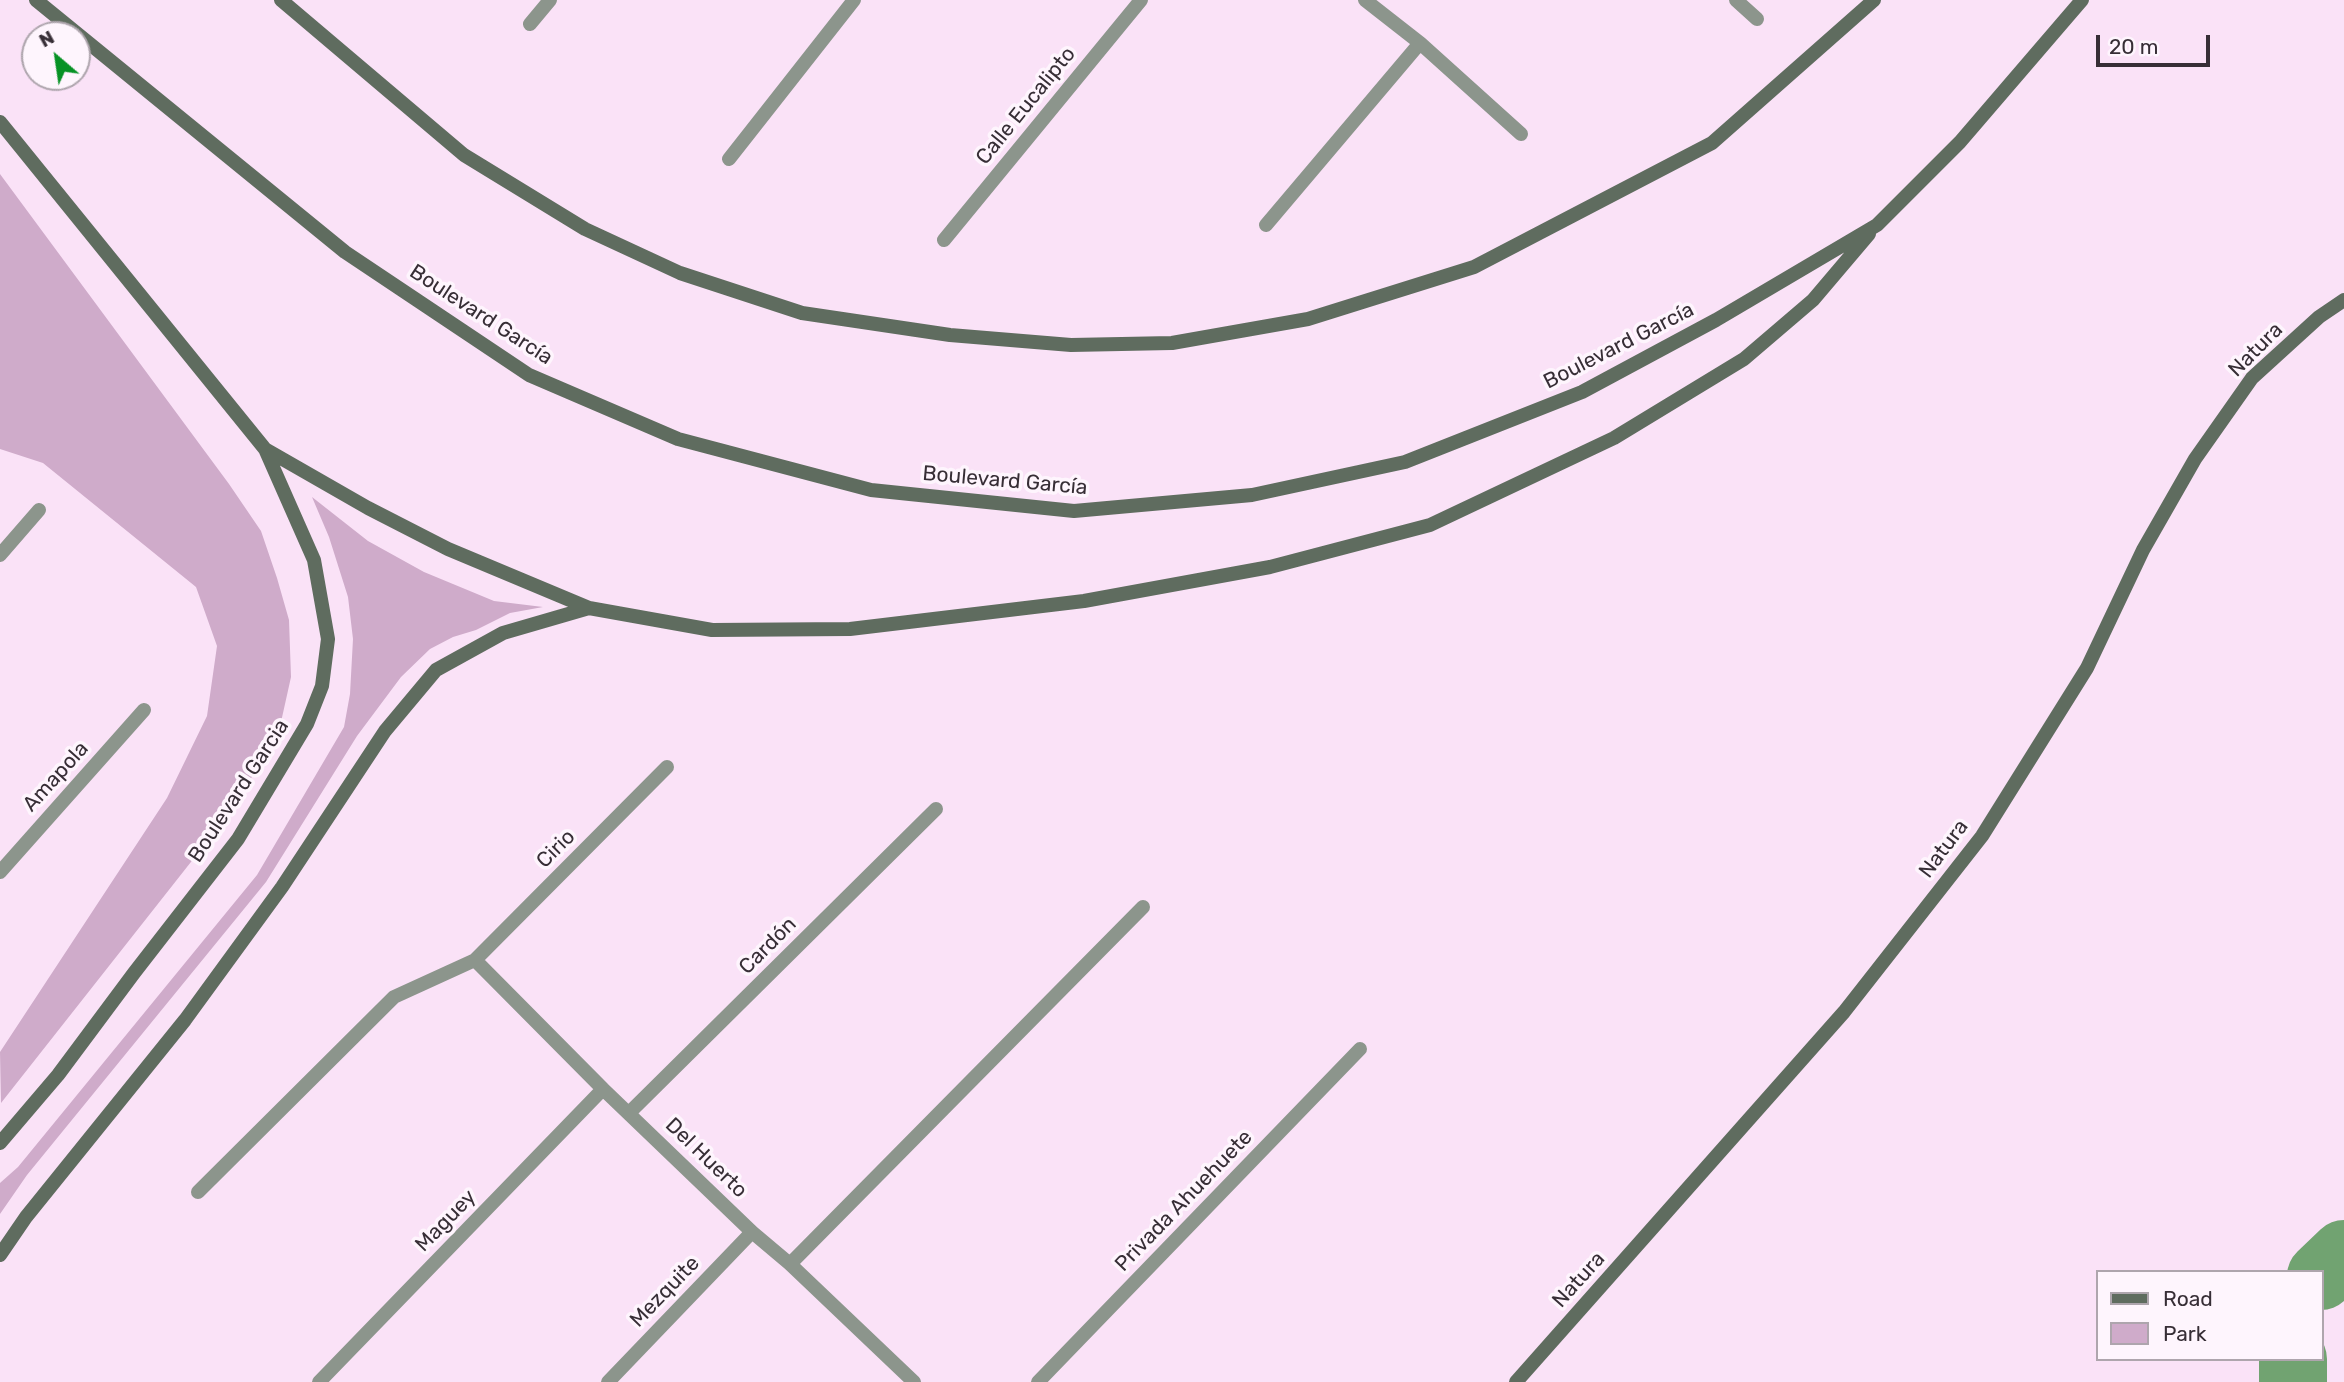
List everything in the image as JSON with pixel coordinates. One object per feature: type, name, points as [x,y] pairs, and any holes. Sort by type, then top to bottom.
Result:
[{"type":"main road","name":"Boulevard García","points":[[36,0],[345,252],[529,375],[678,439],[871,490],[1074,512],[1252,495],[1405,462],[1582,392],[1716,320],[1877,225],[1960,142],[2082,0]]},
{"type":"main road","points":[[281,0],[464,155],[585,229],[680,273],[802,313],[950,335],[1071,345],[1172,343],[1308,319],[1474,267],[1712,143],[1874,0]]},
{"type":"main road","points":[[0,122],[265,449],[368,508],[448,549],[589,608],[712,630],[850,629],[1084,601],[1270,567],[1430,526],[1614,438],[1744,359],[1813,300],[1877,225]]},
{"type":"main road","name":"Natura","points":[[1516,1382],[1844,1012],[1982,836],[2087,668],[2143,550],[2195,459],[2252,378],[2319,317],[2344,300]]},
{"type":"main road","name":"Boulevard Garcia","points":[[0,1143],[58,1075],[238,839],[307,724],[322,686],[328,639],[314,560],[265,449]]},
{"type":"main road","points":[[0,1255],[26,1217],[104,1117],[185,1020],[282,887],[385,731],[436,670],[503,634],[589,608]]},
{"type":"street","points":[[530,24],[550,0]]},
{"type":"street","points":[[729,159],[854,0]]},
{"type":"street","name":"Calle Eucalipto","points":[[944,240],[1141,0]]},
{"type":"street","points":[[1366,0],[1420,43],[1521,134]]},
{"type":"street","points":[[1736,0],[1757,19]]},
{"type":"street","points":[[1266,225],[1420,43]]},
{"type":"street","points":[[0,555],[38,510]]},
{"type":"street","name":"Amapola","points":[[0,872],[144,710]]},
{"type":"street","name":"Cirio","points":[[475,960],[667,767]]},
{"type":"street","name":"Cardón","points":[[629,1113],[936,809]]},
{"type":"street","points":[[790,1264],[1143,907]]},
{"type":"street","points":[[198,1192],[394,998],[475,960]]},
{"type":"street","name":"Del Huerto","points":[[475,960],[603,1089],[914,1382]]},
{"type":"street","name":"Privada Ahuehuete","points":[[1038,1382],[1360,1049]]},
{"type":"street","name":"Maguey","points":[[319,1382],[603,1089]]},
{"type":"street","name":"Mezquite","points":[[608,1382],[752,1231]]},
{"type":"green space","points":[[0,174],[261,531],[289,620],[291,677],[281,722],[239,801],[1,1103],[0,1052],[167,798],[207,716],[217,646],[196,587],[43,463],[0,449]]},
{"type":"green space","points":[[312,497],[368,541],[424,572],[494,601],[543,607],[510,613],[476,630],[453,637],[430,649],[401,677],[357,736],[266,882],[27,1175],[0,1214],[0,1183],[18,1167],[257,875],[344,727],[350,694],[353,639],[348,597],[329,537]]},
{"type":"waterway","points":[[2323,1274],[2344,1254]]},
{"type":"waterway","points":[[2293,1361],[2293,1382]]}]
